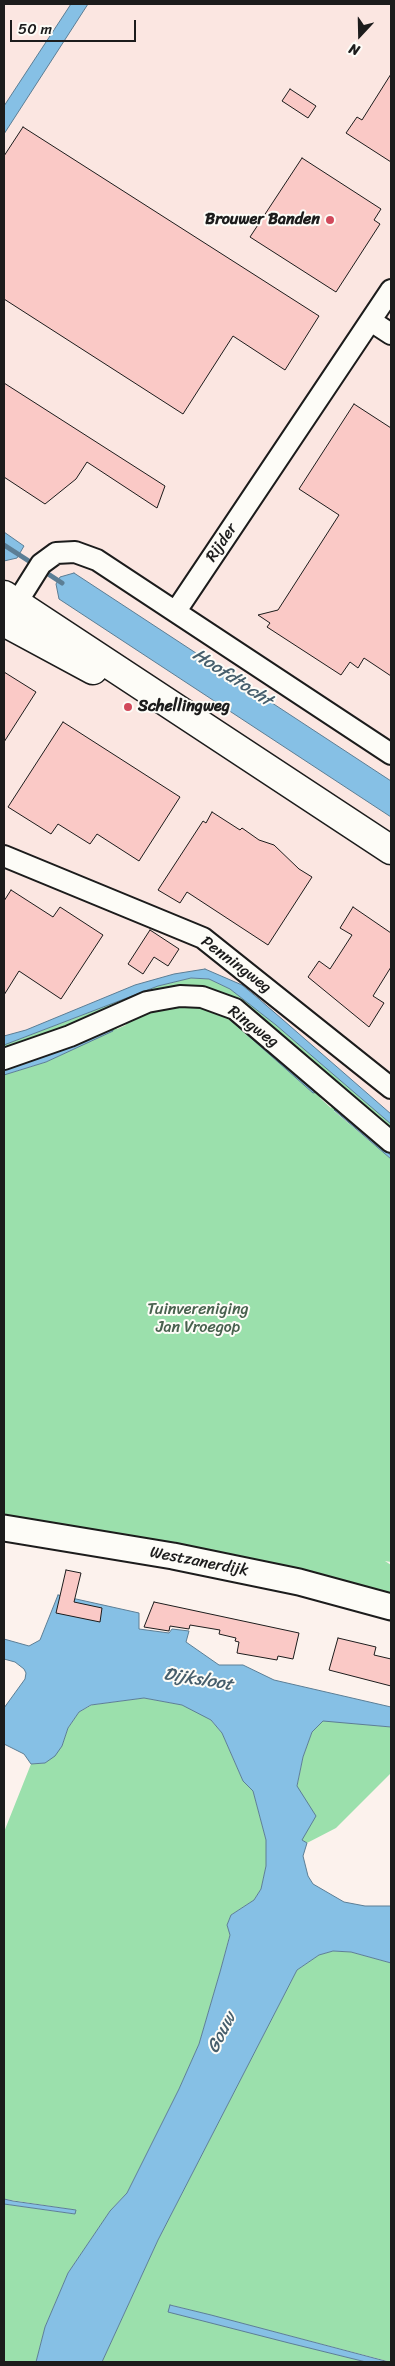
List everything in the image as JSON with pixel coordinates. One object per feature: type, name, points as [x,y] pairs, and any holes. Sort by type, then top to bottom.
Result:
[{"type":"main road","points":[[7,610],[195,721],[391,850]]},
{"type":"street","name":"Rijder","points":[[176,611],[391,290]]},
{"type":"street","points":[[371,321],[391,334]]},
{"type":"street","points":[[7,610],[41,564],[56,553],[75,552],[97,560],[391,754]]},
{"type":"street","name":"Penningweg","points":[[4,856],[203,938],[391,1088]]},
{"type":"street","name":"Ringweg","points":[[4,1059],[70,1036],[147,1002],[180,996],[202,996],[235,1009],[391,1142]]},
{"type":"street","name":"Westzanerdijk","points":[[4,1528],[202,1562],[299,1582],[391,1607]]},
{"type":"shaded area","points":[[4,4],[391,4],[391,1139],[209,989],[4,1053]]},
{"type":"green space","points":[[191,978],[209,979],[230,989],[276,1025],[391,1124],[391,1138],[206,993],[4,1055],[4,1045],[158,986]]},
{"type":"green space","name":"Tuinvereniging Jan Vroegop","points":[[179,1000],[207,1003],[234,1016],[325,1092],[320,1098],[331,1108],[337,1101],[391,1150],[391,1156],[337,1107],[334,1108],[334,1111],[391,1159],[391,1562],[385,1561],[391,1565],[391,1601],[286,1568],[214,1553],[4,1519],[4,1075],[46,1062],[112,1031],[112,1027],[55,1052],[4,1070],[4,1065],[114,1022],[117,1029],[126,1025],[123,1018],[160,1004]],"holes":[[[195,1002],[211,1006],[233,1017],[318,1092],[313,1093],[226,1016],[212,1008],[199,1004],[168,1007],[129,1020],[153,1008],[168,1004]]]},
{"type":"green space","points":[[144,1698],[182,1705],[198,1712],[211,1720],[222,1733],[243,1781],[253,1791],[266,1840],[266,1866],[261,1889],[254,1900],[231,1915],[227,1925],[230,1934],[199,2044],[179,2089],[127,2193],[110,2211],[68,2273],[45,2327],[36,2362],[4,2362],[4,2204],[74,2214],[76,2210],[4,2199],[4,1832],[31,1764],[45,1763],[62,1746],[68,1728],[79,1712],[92,1705]]},
{"type":"green space","points":[[323,1720],[391,1727],[391,1773],[336,1828],[307,1843],[302,1840],[297,1787],[303,1757],[312,1732]]},
{"type":"green space","points":[[333,1951],[351,1952],[391,1963],[391,2362],[171,2305],[169,2312],[366,2362],[102,2362],[158,2240],[297,1970],[319,1955]]},
{"type":"water","points":[[71,4],[88,4],[4,134],[4,106]]},
{"type":"water","points":[[4,532],[24,546],[17,558],[4,561]]},
{"type":"water","points":[[74,573],[391,781],[391,817],[59,599],[56,584],[60,577]]},
{"type":"water","points":[[205,969],[242,985],[259,999],[391,1114],[391,1124],[276,1025],[230,989],[209,979],[191,978],[158,986],[4,1045],[4,1036],[26,1030],[135,985],[174,974]]},
{"type":"water","points":[[186,1002],[221,1010],[318,1092],[313,1093],[226,1016],[212,1008],[189,1004],[158,1010],[129,1020],[153,1008]]},
{"type":"water","points":[[112,1027],[113,1031],[46,1062],[4,1075],[4,1070],[55,1052]]},
{"type":"water","points":[[337,1107],[386,1150],[391,1159],[334,1110]]},
{"type":"water","points":[[58,1595],[139,1613],[139,1629],[169,1633],[172,1629],[189,1631],[186,1642],[219,1665],[243,1665],[274,1680],[391,1707],[391,1727],[323,1721],[312,1732],[303,1757],[297,1786],[316,1816],[302,1840],[307,1843],[303,1856],[308,1876],[313,1884],[344,1902],[365,1906],[391,1906],[391,1963],[351,1952],[333,1951],[319,1955],[297,1970],[158,2240],[102,2362],[36,2362],[45,2327],[68,2273],[110,2211],[127,2193],[179,2089],[199,2044],[230,1935],[227,1925],[231,1915],[254,1900],[261,1889],[266,1866],[266,1840],[253,1791],[243,1781],[222,1733],[211,1720],[182,1705],[144,1698],[91,1705],[79,1712],[68,1728],[62,1746],[55,1756],[45,1763],[31,1764],[24,1754],[4,1744],[4,1708],[25,1679],[26,1673],[15,1662],[4,1659],[4,1639],[29,1646],[40,1640]]},
{"type":"water","points":[[4,2199],[76,2210],[75,2214],[4,2204]]},
{"type":"water","points":[[170,2305],[389,2362],[366,2362],[168,2312]]},
{"type":"building","points":[[391,74],[391,162],[346,133],[357,117],[362,120]]},
{"type":"building","points":[[290,89],[316,106],[308,118],[282,101]]},
{"type":"building","points":[[23,127],[319,316],[285,370],[233,336],[183,414],[4,299],[4,156]]},
{"type":"building","points":[[302,158],[381,209],[374,220],[380,224],[336,292],[250,237]]},
{"type":"building","points":[[4,383],[165,486],[157,508],[87,462],[76,479],[45,504],[4,477]]},
{"type":"building","points":[[354,404],[391,428],[391,676],[364,658],[358,668],[350,662],[341,675],[267,627],[270,623],[258,615],[278,610],[339,515],[299,489]]},
{"type":"building","points":[[4,672],[36,692],[4,742]]},
{"type":"building","points":[[63,722],[180,797],[139,861],[97,834],[90,844],[58,824],[51,834],[8,807]]},
{"type":"building","points":[[212,812],[240,830],[242,828],[259,840],[274,845],[299,869],[312,877],[268,945],[187,892],[180,903],[158,890],[203,821],[206,823]]},
{"type":"building","points":[[11,890],[53,917],[60,907],[103,935],[61,999],[19,971],[4,995],[4,901]]},
{"type":"building","points":[[353,907],[391,933],[391,967],[373,996],[384,1003],[369,1027],[308,977],[319,961],[330,969],[352,935],[340,928]]},
{"type":"building","points":[[150,930],[179,949],[168,966],[154,957],[143,974],[128,964]]},
{"type":"building","points":[[66,1570],[81,1573],[74,1602],[102,1608],[100,1622],[56,1613]]},
{"type":"building","points":[[154,1602],[299,1633],[293,1659],[278,1656],[277,1660],[237,1653],[239,1642],[235,1641],[236,1638],[219,1634],[220,1630],[190,1625],[189,1629],[170,1626],[169,1631],[144,1627]]},
{"type":"building","points":[[338,1638],[376,1647],[374,1655],[391,1659],[391,1686],[329,1670]]},
{"type":"waterway","name":"Hoofdtocht","points":[[4,545],[35,565]]},
{"type":"waterway","points":[[42,570],[62,583]]},
{"type":"place","name":"Brouwer Banden","points":[[330,220]]},
{"type":"place","name":"Schellingweg","points":[[128,707]]},
{"type":"water label","name":"Dijksloot","points":[[198,1680]]},
{"type":"water label","name":"Gouw","points":[[222,2033]]}]
